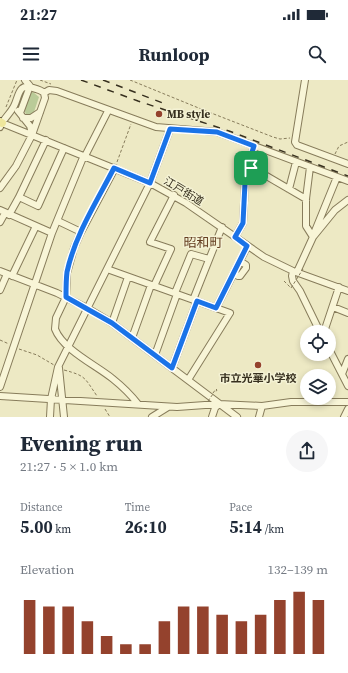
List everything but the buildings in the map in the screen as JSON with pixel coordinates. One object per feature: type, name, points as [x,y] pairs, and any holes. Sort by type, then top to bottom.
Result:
[{"type":"street","points":[[0,188],[16,166],[32,135],[46,98],[44,93],[30,86],[25,80]]},
{"type":"street","points":[[305,80],[295,142],[297,145],[348,164]]},
{"type":"street","points":[[1,124],[14,107],[20,89],[30,86]]},
{"type":"street","points":[[21,116],[30,86]]},
{"type":"street","points":[[44,93],[53,87],[133,120],[156,127],[217,132],[348,181]]},
{"type":"street","points":[[14,107],[32,129],[32,135]]},
{"type":"street","points":[[0,387],[52,233],[76,173],[108,110]]},
{"type":"street","points":[[21,116],[31,118],[41,111]]},
{"type":"street","name":"江戸街道","points":[[1,124],[46,140],[150,183],[174,195],[264,257],[295,271],[348,290]]},
{"type":"street","points":[[50,417],[51,399],[58,368],[150,183],[170,129]]},
{"type":"street","points":[[0,222],[5,212],[19,196],[46,140]]},
{"type":"street","points":[[254,146],[248,164],[251,168],[306,199]]},
{"type":"street","points":[[19,196],[38,206],[64,148]]},
{"type":"street","points":[[289,189],[296,162]]},
{"type":"street","points":[[310,167],[306,199],[306,226],[313,237]]},
{"type":"street","points":[[114,168],[81,232],[67,273],[66,297],[54,324],[57,334],[68,346],[113,379],[138,404]]},
{"type":"street","points":[[235,237],[243,223],[245,183],[251,168]]},
{"type":"street","points":[[317,325],[300,291],[293,281],[292,276],[313,237],[337,177]]},
{"type":"street","points":[[132,338],[152,286],[171,250],[150,242],[174,195]]},
{"type":"street","points":[[313,237],[336,210],[348,200]]},
{"type":"street","points":[[5,212],[52,233]]},
{"type":"street","points":[[58,221],[81,232]]},
{"type":"street","points":[[0,290],[10,275],[36,226]]},
{"type":"street","points":[[172,368],[209,259],[222,227]]},
{"type":"street","points":[[216,308],[247,246]]},
{"type":"street","points":[[155,355],[191,254],[209,259]]},
{"type":"street","points":[[107,269],[230,313],[188,380]]},
{"type":"street","points":[[0,271],[66,297],[112,323],[237,417]]},
{"type":"street","points":[[112,323],[128,277]]},
{"type":"street","points":[[326,325],[339,287]]},
{"type":"street","points":[[332,307],[348,313]]},
{"type":"street","points":[[342,374],[348,359]]},
{"type":"street","points":[[335,361],[348,386]]},
{"type":"street","points":[[58,368],[64,417]]},
{"type":"street","points":[[0,396],[168,406],[219,404],[262,406],[291,402],[348,402]]},
{"type":"street","points":[[212,417],[215,408],[219,404]]},
{"type":"street","points":[[152,417],[168,406]]},
{"type":"street","points":[[259,417],[262,406]]},
{"type":"street","points":[[344,417],[348,409]]},
{"type":"path","points":[[7,107],[17,80]]},
{"type":"path","points":[[40,80],[53,87]]},
{"type":"path","points":[[130,80],[273,137],[280,139],[295,139]]},
{"type":"path","points":[[114,168],[133,120]]},
{"type":"path","points":[[334,156],[339,146],[348,142]]},
{"type":"path","points":[[284,281],[290,288],[303,269]]},
{"type":"path","points":[[0,340],[14,347],[37,355],[58,368],[80,374],[85,377],[110,417]]},
{"type":"path","points":[[208,401],[214,394]]},
{"type":"green space","points":[[33,92],[39,97],[33,115],[27,116],[24,110],[31,93]]},
{"type":"railway","points":[[81,80],[138,101],[229,131],[348,176]]},
{"type":"railway","points":[[103,80],[168,105]]},
{"type":"place","name":"MB style","points":[[159,114]]},
{"type":"place","name":"市立光華小学校","points":[[258,365]]},
{"type":"district","name":"昭和町","points":[[203,242]]},
{"type":"route","points":[[170,129],[217,132],[254,146],[248,164],[251,168],[245,183],[243,223],[235,237],[247,246],[216,308],[197,301],[172,368],[112,323],[66,297],[67,273],[74,248],[114,168],[150,183],[154,176],[170,129]]}]
